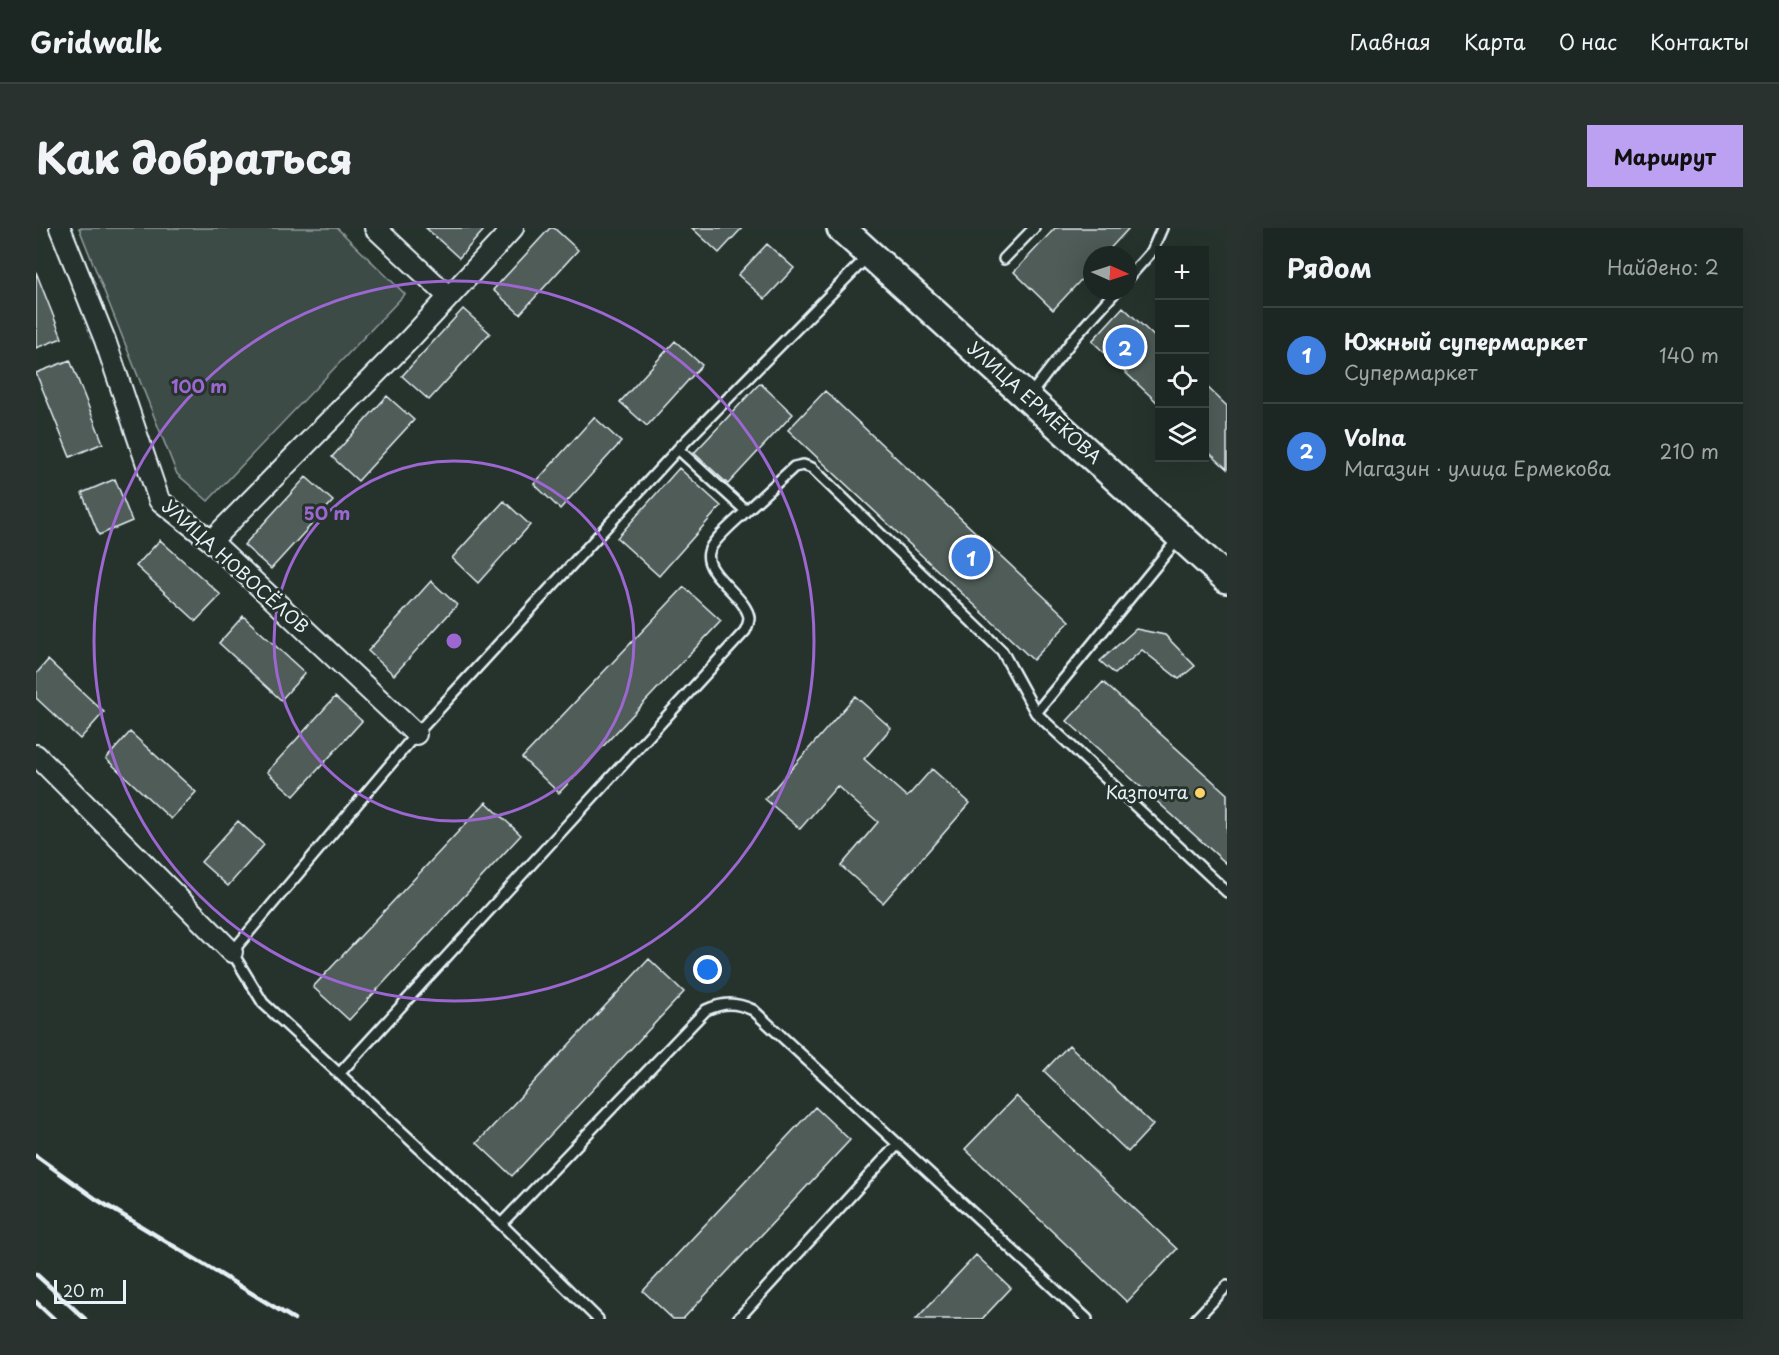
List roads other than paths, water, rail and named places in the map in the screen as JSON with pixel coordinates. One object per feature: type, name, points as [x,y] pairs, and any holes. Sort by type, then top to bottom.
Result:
[{"type":"main road","name":"УЛИЦА ЕРМЕКОВА","points":[[841,228],[1227,579]]},
{"type":"street","name":"УЛИЦА НОВОСЁЛОВ","points":[[60,228],[105,340],[159,500],[211,541],[416,734]]},
{"type":"street","points":[[375,228],[449,297]]},
{"type":"street","points":[[211,541],[449,297],[513,228]]},
{"type":"street","points":[[36,755],[232,952]]},
{"type":"lane","points":[[1005,259],[1034,228]]},
{"type":"lane","points":[[1137,268],[1152,251],[1162,228]]},
{"type":"lane","points":[[598,1319],[501,1224],[263,1003],[232,952],[416,734],[678,449],[870,255]]},
{"type":"lane","points":[[1029,398],[1074,338],[1108,300]]},
{"type":"lane","points":[[678,449],[746,511]]},
{"type":"lane","points":[[339,1074],[745,631],[749,620],[747,611],[711,565],[708,554],[713,544],[746,511],[794,467],[803,465],[812,468],[1002,651],[1036,713],[1227,892]]},
{"type":"lane","points":[[1036,713],[1181,536]]},
{"type":"lane","points":[[501,1224],[706,1010],[721,1004],[738,1004],[753,1010],[1087,1319]]},
{"type":"lane","points":[[738,1319],[898,1144]]},
{"type":"lane","points":[[1196,1319],[1227,1286]]},
{"type":"railway","points":[[36,1156],[96,1199],[294,1319]]},
{"type":"railway","points":[[36,1274],[85,1319]]},
{"type":"railway","points":[[36,1302],[54,1319]]},
{"type":"place","name":"Volna","points":[[1125,347]]},
{"type":"place","name":"Южный супермаркет","points":[[971,557]]},
{"type":"place","name":"Казпочта","points":[[1200,793]]}]
